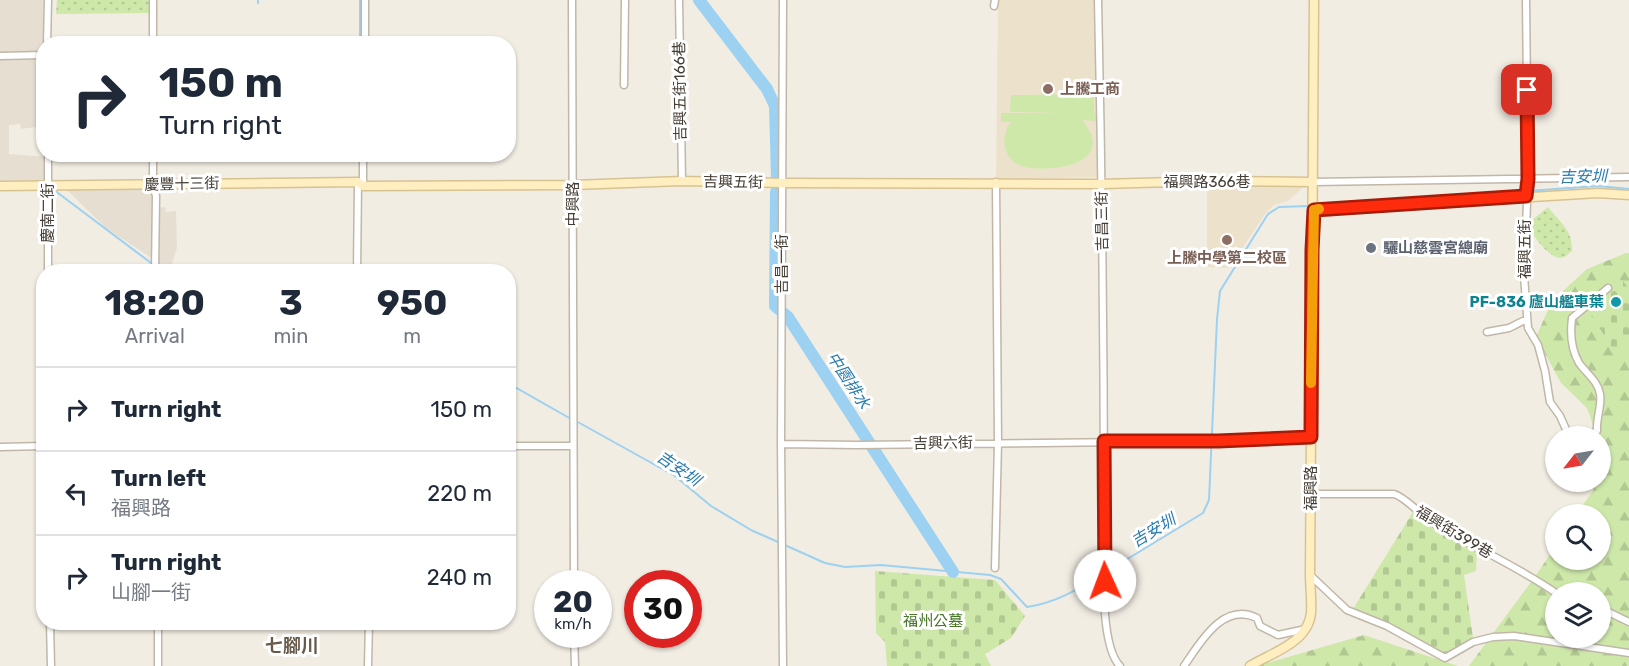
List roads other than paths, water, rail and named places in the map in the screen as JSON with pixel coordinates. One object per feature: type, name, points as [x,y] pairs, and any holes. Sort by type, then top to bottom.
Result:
[{"type":"street","points":[[47,36],[48,0]]},
{"type":"street","points":[[153,0],[153,36]]},
{"type":"street","points":[[365,0],[365,36]]},
{"type":"street","name":"中興路","points":[[572,0],[573,446]]},
{"type":"street","points":[[624,85],[626,0]]},
{"type":"street","name":"吉興五街166巷","points":[[679,0],[682,181]]},
{"type":"street","name":"吉昌一街","points":[[783,0],[781,444],[783,666]]},
{"type":"street","name":"吉昌三街","points":[[1098,0],[1102,184],[1104,569],[1107,637],[1113,655],[1120,666]]},
{"type":"street","name":"福興路","points":[[1306,629],[1311,614],[1314,0]]},
{"type":"street","name":"福興五街","points":[[1526,0],[1527,183],[1524,276],[1527,319],[1528,328],[1538,345],[1543,362],[1550,402],[1564,426]]},
{"type":"street","points":[[0,56],[36,55]]},
{"type":"street","name":"慶南二街","points":[[48,162],[48,264]]},
{"type":"street","points":[[153,162],[153,185],[156,196],[157,252],[155,264]]},
{"type":"street","points":[[357,264],[362,162]]},
{"type":"street","points":[[1312,182],[1527,183],[1629,177]]},
{"type":"street","name":"吉興五街","points":[[361,184],[573,185],[682,181],[1102,184]]},
{"type":"street","name":"福興路366巷","points":[[1102,184],[1207,181],[1312,182]]},
{"type":"street","points":[[995,568],[998,442],[996,182]]},
{"type":"street","name":"慶豐十三街","points":[[0,186],[361,184]]},
{"type":"street","points":[[1313,206],[1598,193],[1629,195]]},
{"type":"street","points":[[1596,426],[1600,396],[1596,384],[1578,362],[1570,335],[1572,318],[1608,288]]},
{"type":"street","points":[[1487,332],[1509,328],[1527,319]]},
{"type":"street","name":"吉興六街","points":[[781,444],[1218,441],[1311,437]]},
{"type":"street","points":[[0,447],[36,446]]},
{"type":"street","points":[[516,446],[573,446],[574,570]]},
{"type":"street","name":"福興街399巷","points":[[1312,494],[1400,495],[1434,524],[1516,567],[1545,586]]},
{"type":"street","points":[[1310,575],[1347,610],[1387,626],[1445,658],[1482,639],[1514,636],[1629,653]]},
{"type":"street","points":[[1184,666],[1214,625],[1238,615],[1248,613],[1257,618],[1260,626],[1278,635],[1306,629]]},
{"type":"street","points":[[1611,613],[1629,622]]},
{"type":"street","points":[[1250,666],[1285,647],[1306,629]]},
{"type":"street","points":[[50,630],[51,666]]},
{"type":"street","points":[[158,630],[158,666]]},
{"type":"street","points":[[368,666],[369,630]]},
{"type":"street","points":[[574,648],[574,666]]},
{"type":"waterway","points":[[360,0],[360,36]]},
{"type":"waterway","name":"中園排水","points":[[699,0],[767,89],[775,106],[777,178]]},
{"type":"waterway","name":"吉安圳","points":[[1315,206],[1598,186],[1629,189]]},
{"type":"waterway","points":[[54,190],[152,264]]},
{"type":"waterway","name":"中園排水","points":[[776,192],[775,306],[788,317],[953,572]]},
{"type":"waterway","name":"吉安圳","points":[[1106,572],[1203,513],[1209,500],[1220,291],[1268,214],[1279,207],[1309,206]]},
{"type":"waterway","points":[[360,235],[360,264]]},
{"type":"waterway","name":"吉安圳","points":[[516,388],[571,419]]},
{"type":"waterway","name":"吉安圳","points":[[576,421],[675,476],[711,506],[751,530],[825,563],[845,567],[881,565],[990,575],[1001,579],[1027,607],[1056,599],[1101,575]]},
{"type":"place","name":"上騰工商","points":[[1048,89]]},
{"type":"place","name":"上騰中學第二校區","points":[[1227,240]]},
{"type":"place","name":"驪山慈雲宮總廟","points":[[1371,248]]},
{"type":"place","name":"PF-836 廬山艦車葉","points":[[1616,302]]},
{"type":"district","name":"七腳川","points":[[292,646]]},
{"type":"park label","name":"福州公墓","points":[[933,621]]}]
